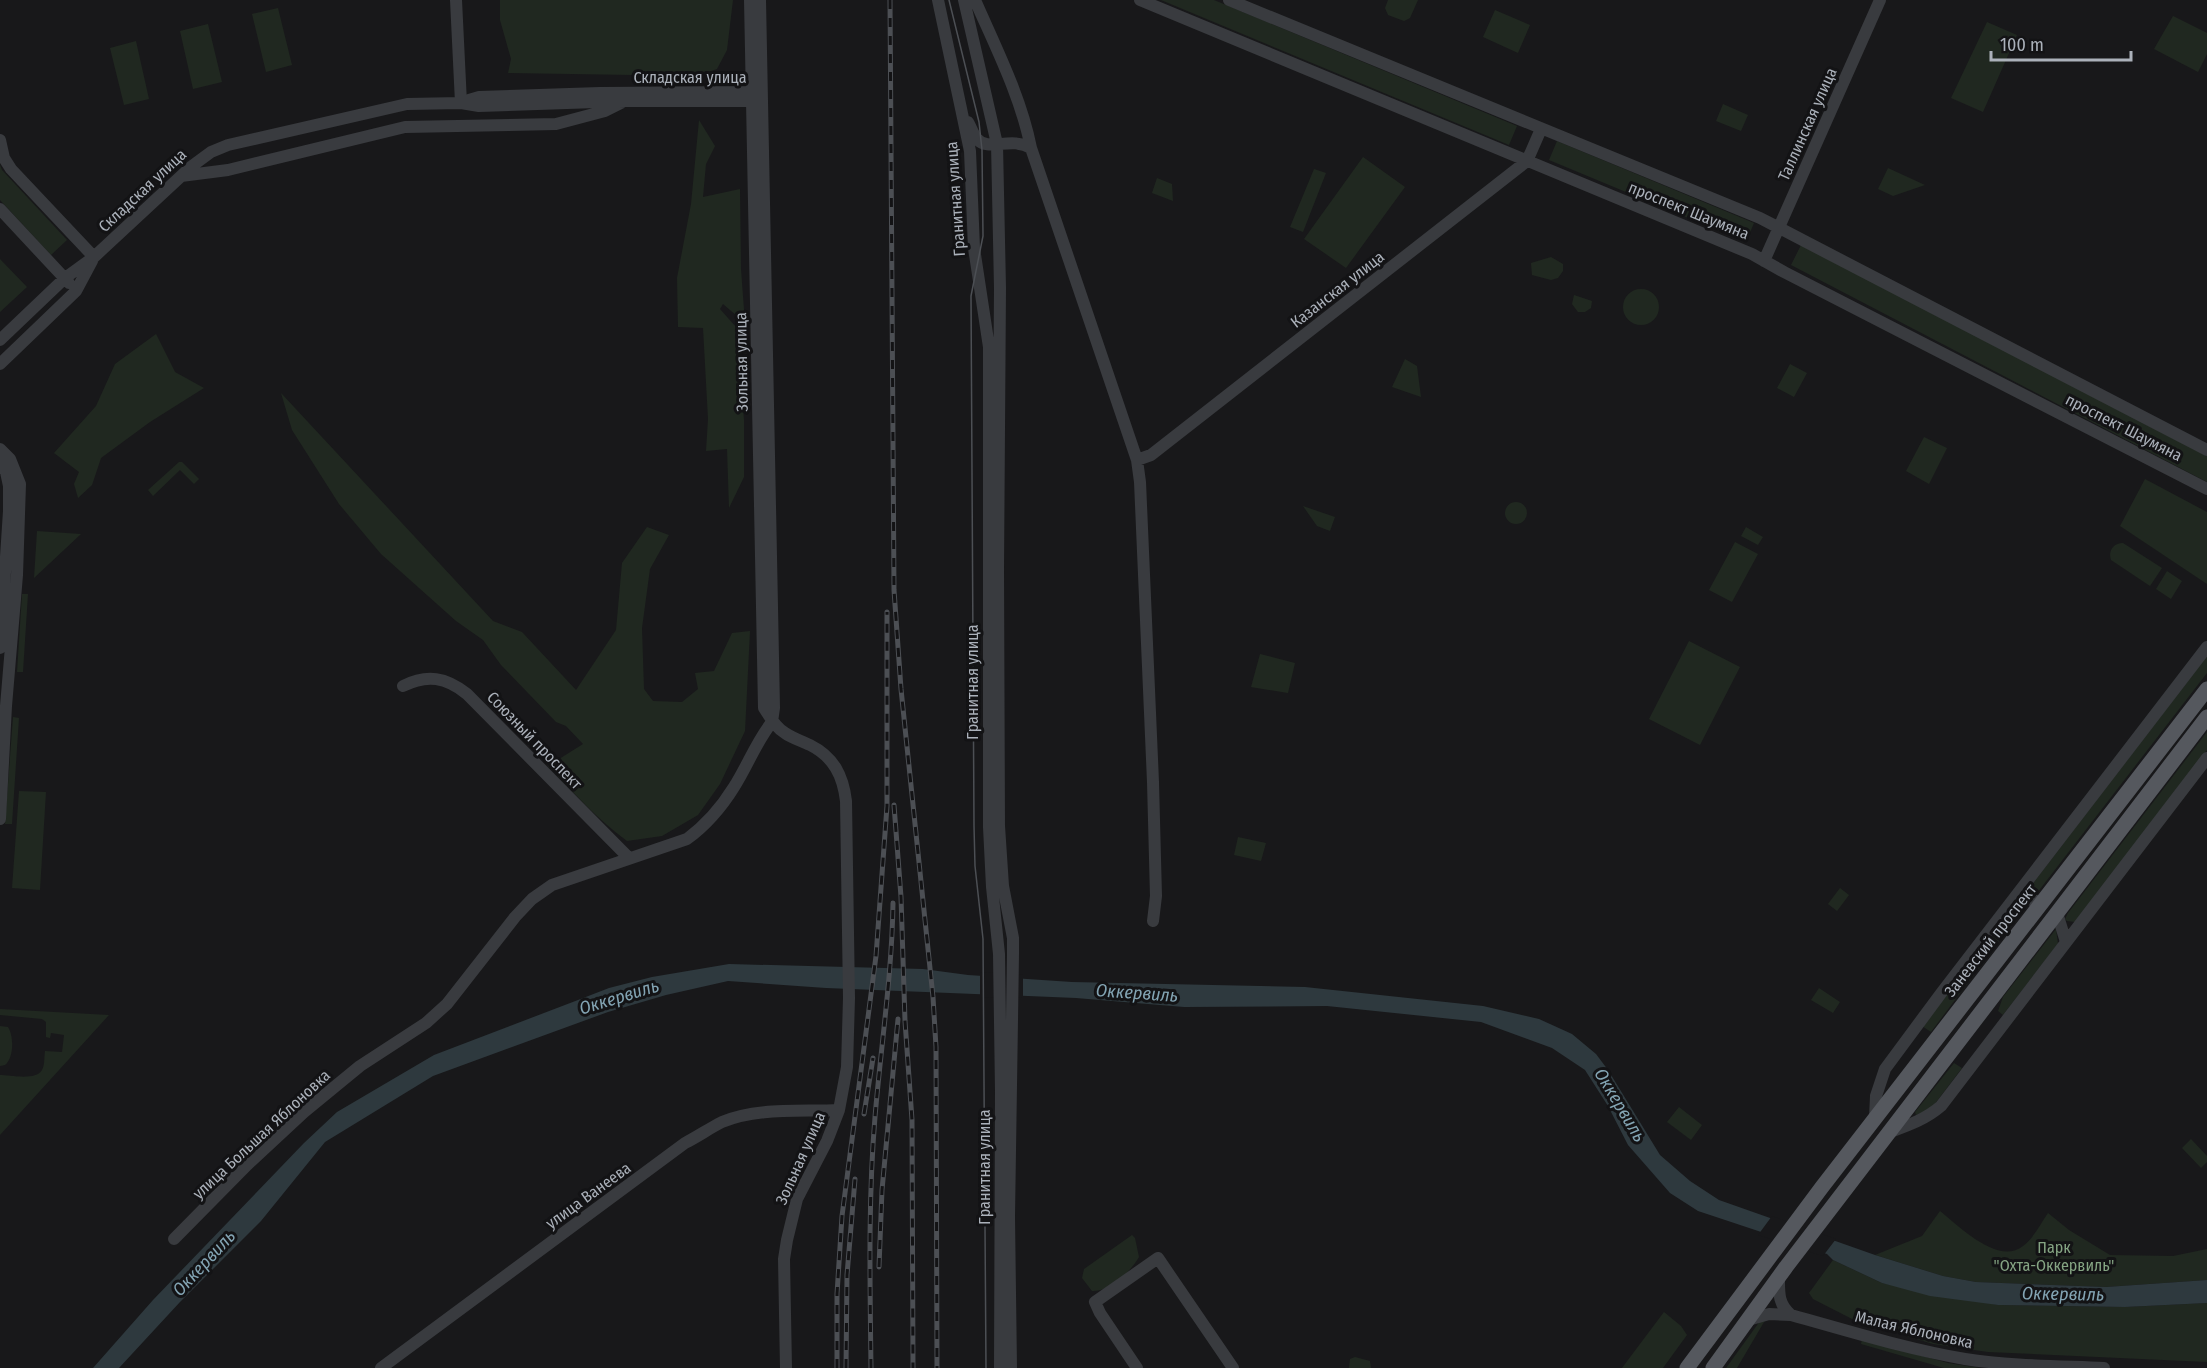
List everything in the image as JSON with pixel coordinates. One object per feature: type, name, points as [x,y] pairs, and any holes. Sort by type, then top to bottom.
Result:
[{"type":"main road","name":"Заневский проспект","points":[[1687,1368],[1802,1213],[2207,688]]},
{"type":"main road","points":[[1713,1368],[1783,1272],[2207,717]]},
{"type":"street","points":[[456,0],[461,103]]},
{"type":"street","name":"Зольная улица","points":[[750,0],[755,97],[764,708],[772,722],[784,733],[826,755],[835,765],[844,785],[846,801],[849,959],[847,1067],[839,1110],[827,1142],[797,1198],[787,1240],[784,1259],[786,1368]]},
{"type":"street","name":"Зольная улица","points":[[755,97],[760,0]]},
{"type":"street","name":"Гранитная улица","points":[[938,0],[963,112],[970,159],[974,248],[989,347],[989,827],[992,887],[1007,1023],[1011,1368]]},
{"type":"street","name":"Гранитная улица","points":[[964,0],[997,144],[1000,288],[999,826],[1003,886],[1013,954],[1007,1023],[1000,1368]]},
{"type":"street","points":[[975,0],[1002,61],[1026,127],[1031,148],[1137,460],[1140,482],[1153,782],[1156,896],[1153,921]]},
{"type":"street","name":"проспект Шаумяна","points":[[1140,0],[1745,251],[2207,489]]},
{"type":"street","name":"проспект Шаумяна","points":[[1229,0],[1760,218],[2207,450]]},
{"type":"street","name":"Таллинская улица","points":[[1764,261],[1880,0]]},
{"type":"street","name":"Складская улица","points":[[461,103],[479,97],[755,97]]},
{"type":"street","name":"Складская улица","points":[[0,340],[64,278],[94,257],[181,176],[211,152],[228,145],[407,104],[461,103],[479,106],[755,97]]},
{"type":"street","points":[[181,176],[228,170],[405,127],[556,124],[605,111],[626,101]]},
{"type":"street","points":[[963,112],[976,138],[987,145],[1018,142],[1031,148]]},
{"type":"street","name":"Казанская улица","points":[[1137,460],[1151,454],[1527,161],[1541,129]]},
{"type":"street","points":[[0,140],[4,158],[11,170],[94,257]]},
{"type":"street","points":[[0,209],[76,291]]},
{"type":"street","name":"Складская улица","points":[[0,364],[76,291],[94,257]]},
{"type":"street","points":[[0,448],[9,459],[7,468],[9,511],[2,575],[0,648]]},
{"type":"street","points":[[0,819],[18,558],[20,484],[7,468]]},
{"type":"street","points":[[1875,1119],[1876,1096],[1885,1069],[2207,647]]},
{"type":"street","name":"Союзный проспект","points":[[403,686],[424,678],[436,678],[455,684],[629,858]]},
{"type":"street","name":"улица Большая Яблоновка","points":[[174,1239],[247,1165],[304,1112],[360,1066],[426,1023],[447,1004],[514,917],[532,898],[552,885],[687,839],[706,824],[735,785],[756,744],[772,722]]},
{"type":"street","points":[[1890,1132],[1917,1122],[1941,1106],[2207,758]]},
{"type":"street","points":[[2015,897],[2042,902]]},
{"type":"street","points":[[2057,913],[2066,942]]},
{"type":"street","name":"улица Ванеева","points":[[381,1368],[676,1150],[722,1122],[768,1112],[839,1110]]},
{"type":"street","points":[[1137,1368],[1097,1308],[1158,1258],[1233,1368]]},
{"type":"street","points":[[1783,1272],[1780,1300],[1791,1315]]},
{"type":"street","name":"Малая Яблоновка","points":[[1748,1320],[1769,1314],[1791,1315],[1957,1358],[2025,1365],[2104,1368]]},
{"type":"green space","points":[[500,0],[733,0],[727,50],[717,69],[696,76],[508,73],[511,59],[500,20]]},
{"type":"green space","points":[[1161,0],[1214,0],[1517,126],[1509,145]]},
{"type":"green space","points":[[1388,0],[1418,0],[1410,18],[1404,21],[1388,15],[1385,8]]},
{"type":"green space","points":[[278,8],[292,65],[266,72],[252,14]]},
{"type":"green space","points":[[1495,10],[1530,25],[1518,53],[1483,37]]},
{"type":"green space","points":[[2173,16],[2207,33],[2207,54],[2198,72],[2154,49]]},
{"type":"green space","points":[[1987,22],[2017,35],[1983,112],[1951,98]]},
{"type":"green space","points":[[208,24],[222,82],[193,89],[180,31]]},
{"type":"green space","points":[[136,41],[149,99],[124,105],[110,48]]},
{"type":"green space","points":[[1723,104],[1748,115],[1741,131],[1716,121]]},
{"type":"green space","points":[[699,120],[715,146],[706,164],[703,197],[740,189],[741,269],[745,323],[723,304],[720,309],[736,327],[744,420],[744,477],[729,508],[727,449],[706,451],[708,419],[703,328],[678,327],[677,278],[691,204]]},
{"type":"green space","points":[[1557,141],[1754,223],[1746,242],[1549,160]]},
{"type":"green space","points":[[1363,157],[1405,187],[1346,268],[1304,239]]},
{"type":"green space","points":[[0,165],[2,170],[67,240],[51,255],[0,200]]},
{"type":"green space","points":[[1888,168],[1925,185],[1893,196],[1878,189]]},
{"type":"green space","points":[[1314,169],[1326,173],[1303,232],[1290,227]]},
{"type":"green space","points":[[1157,178],[1172,184],[1173,201],[1152,193]]},
{"type":"green space","points":[[1801,245],[2207,456],[2207,482],[1791,265]]},
{"type":"green space","points":[[1551,257],[1563,264],[1563,271],[1558,278],[1551,280],[1532,275],[1531,263]]},
{"type":"green space","points":[[0,259],[27,287],[0,312]]},
{"type":"green space","points":[[1641,289],[1654,294],[1659,307],[1654,320],[1641,325],[1628,320],[1623,307],[1628,294]]},
{"type":"green space","points":[[1574,295],[1592,301],[1591,308],[1585,312],[1578,312],[1572,304]]},
{"type":"green space","points":[[156,334],[175,372],[204,388],[150,422],[101,458],[92,485],[78,498],[74,484],[79,472],[54,453],[96,406],[115,364]]},
{"type":"green space","points":[[1405,359],[1417,366],[1421,397],[1392,387]]},
{"type":"green space","points":[[1790,364],[1807,373],[1794,397],[1777,388]]},
{"type":"green space","points":[[281,393],[493,621],[522,632],[576,690],[616,630],[622,563],[647,527],[669,535],[650,569],[642,628],[644,689],[653,701],[682,702],[698,689],[695,673],[714,671],[732,633],[750,631],[745,731],[720,784],[698,815],[662,836],[627,841],[577,796],[548,766],[583,744],[566,726],[556,722],[501,665],[483,640],[456,621],[381,554],[339,504],[292,430]]},
{"type":"green space","points":[[1924,437],[1947,448],[1929,484],[1906,471]]},
{"type":"green space","points":[[179,462],[182,462],[199,479],[194,484],[180,470],[153,496],[148,490]]},
{"type":"green space","points":[[2145,479],[2207,512],[2207,584],[2120,526]]},
{"type":"green space","points":[[1516,502],[1526,509],[1527,513],[1520,523],[1516,524],[1506,517],[1505,513],[1512,503]]},
{"type":"green space","points":[[1303,506],[1335,517],[1330,531],[1317,526]]},
{"type":"green space","points":[[1746,527],[1763,537],[1758,545],[1741,536]]},
{"type":"green space","points":[[37,531],[81,534],[34,578]]},
{"type":"green space","points":[[1735,542],[1758,554],[1732,602],[1709,590]]},
{"type":"green space","points":[[2123,543],[2162,568],[2150,586],[2111,560],[2112,548],[2116,544]]},
{"type":"green space","points":[[2167,571],[2182,581],[2171,599],[2156,589]]},
{"type":"green space","points":[[22,594],[28,594],[23,672],[17,672]]},
{"type":"green space","points":[[1689,641],[1740,667],[1700,745],[1649,719]]},
{"type":"green space","points":[[1260,654],[1295,663],[1288,693],[1251,687]]},
{"type":"green space","points":[[2207,656],[2207,673],[2037,893],[2031,895],[2028,890],[2030,887]]},
{"type":"green space","points":[[13,717],[19,718],[12,824],[5,824]]},
{"type":"green space","points":[[2207,732],[2207,750],[2075,922],[2067,921],[2065,919],[2068,913]]},
{"type":"green space","points":[[19,791],[46,792],[40,890],[12,888]]},
{"type":"green space","points":[[1238,837],[1266,843],[1261,861],[1234,855]]},
{"type":"green space","points":[[1840,888],[1849,895],[1837,911],[1828,904]]},
{"type":"green space","points":[[2026,905],[1931,1032],[1922,1026],[2008,917]]},
{"type":"green space","points":[[2056,929],[2058,944],[2003,1015],[1998,1011],[2003,997]]},
{"type":"green space","points":[[1819,988],[1840,1002],[1833,1013],[1811,1000]]},
{"type":"green space","points":[[0,1009],[109,1015],[0,1135],[0,1075],[29,1076],[39,1073],[44,1066],[45,1051],[62,1052],[64,1035],[51,1033],[50,1038],[46,1037],[46,1022],[42,1019],[0,1015]]},
{"type":"green space","points":[[0,1026],[8,1027],[12,1047],[8,1062],[0,1066]]},
{"type":"green space","points":[[1954,1063],[1962,1068],[1931,1109],[1916,1115],[1915,1112]]},
{"type":"green space","points":[[1679,1107],[1702,1125],[1691,1140],[1667,1122]]},
{"type":"green space","points":[[2191,1139],[2207,1156],[2207,1162],[2201,1168],[2182,1148]]},
{"type":"green space","name":"Парк \"Охта-Оккервиль\"","points":[[1940,1211],[1979,1242],[2002,1251],[2013,1251],[2027,1243],[2048,1213],[2069,1230],[2110,1255],[2173,1256],[2207,1249],[2207,1280],[2106,1287],[1976,1282],[1943,1276],[1875,1255],[1922,1236]]},
{"type":"green space","points":[[1132,1235],[1135,1238],[1139,1257],[1135,1263],[1113,1285],[1092,1291],[1082,1278],[1084,1269]]},
{"type":"green space","points":[[1833,1260],[1882,1283],[1998,1305],[2125,1307],[2207,1303],[2207,1362],[1988,1352],[1933,1344],[1854,1320],[1813,1299],[1809,1293]]},
{"type":"green space","points":[[1664,1312],[1681,1326],[1687,1335],[1663,1368],[1622,1368]]},
{"type":"green space","points":[[1767,1317],[1737,1368],[1726,1368],[1760,1321]]},
{"type":"green space","points":[[1862,1339],[1948,1363],[1980,1368],[1944,1368],[1861,1344]]},
{"type":"green space","points":[[1355,1357],[1370,1361],[1371,1368],[1349,1368],[1350,1359]]},
{"type":"water","name":"Оккервиль","points":[[729,964],[923,969],[968,975],[1072,982],[1305,987],[1483,1006],[1539,1019],[1572,1034],[1596,1054],[1608,1070],[1660,1155],[1690,1181],[1719,1200],[1875,1255],[1943,1276],[1976,1282],[2106,1287],[2207,1280],[2207,1303],[2125,1307],[1998,1305],[1930,1296],[1882,1283],[1833,1260],[1827,1254],[1698,1211],[1670,1193],[1628,1145],[1608,1106],[1585,1070],[1552,1048],[1481,1022],[1327,1006],[1184,1007],[1076,998],[826,988],[728,981],[666,995],[608,1012],[433,1076],[325,1142],[261,1221],[180,1302],[119,1368],[93,1368],[153,1300],[304,1143],[337,1112],[434,1055],[609,988],[652,977]]},
{"type":"pier","points":[[980,972],[1023,975],[1023,998],[980,997]]},
{"type":"pier","points":[[1772,1216],[1836,1239],[1823,1256],[1758,1235]]},
{"type":"tram line","points":[[949,0],[979,122],[982,150],[983,236],[971,296],[974,826],[975,866],[983,939],[986,1368]]},
{"type":"railway","points":[[890,0],[894,590],[901,689],[933,997],[936,1047],[937,1368]]},
{"type":"railway","points":[[837,1368],[837,1294],[842,1216],[876,956],[887,806],[887,612]]},
{"type":"railway","points":[[894,805],[912,1120],[913,1368]]},
{"type":"railway","points":[[871,1368],[871,1179],[891,957],[893,903]]},
{"type":"railway","points":[[879,1267],[882,1190],[898,1019]]},
{"type":"railway","points":[[864,1114],[873,1058]]},
{"type":"railway","points":[[846,1368],[847,1275],[855,1179]]}]
